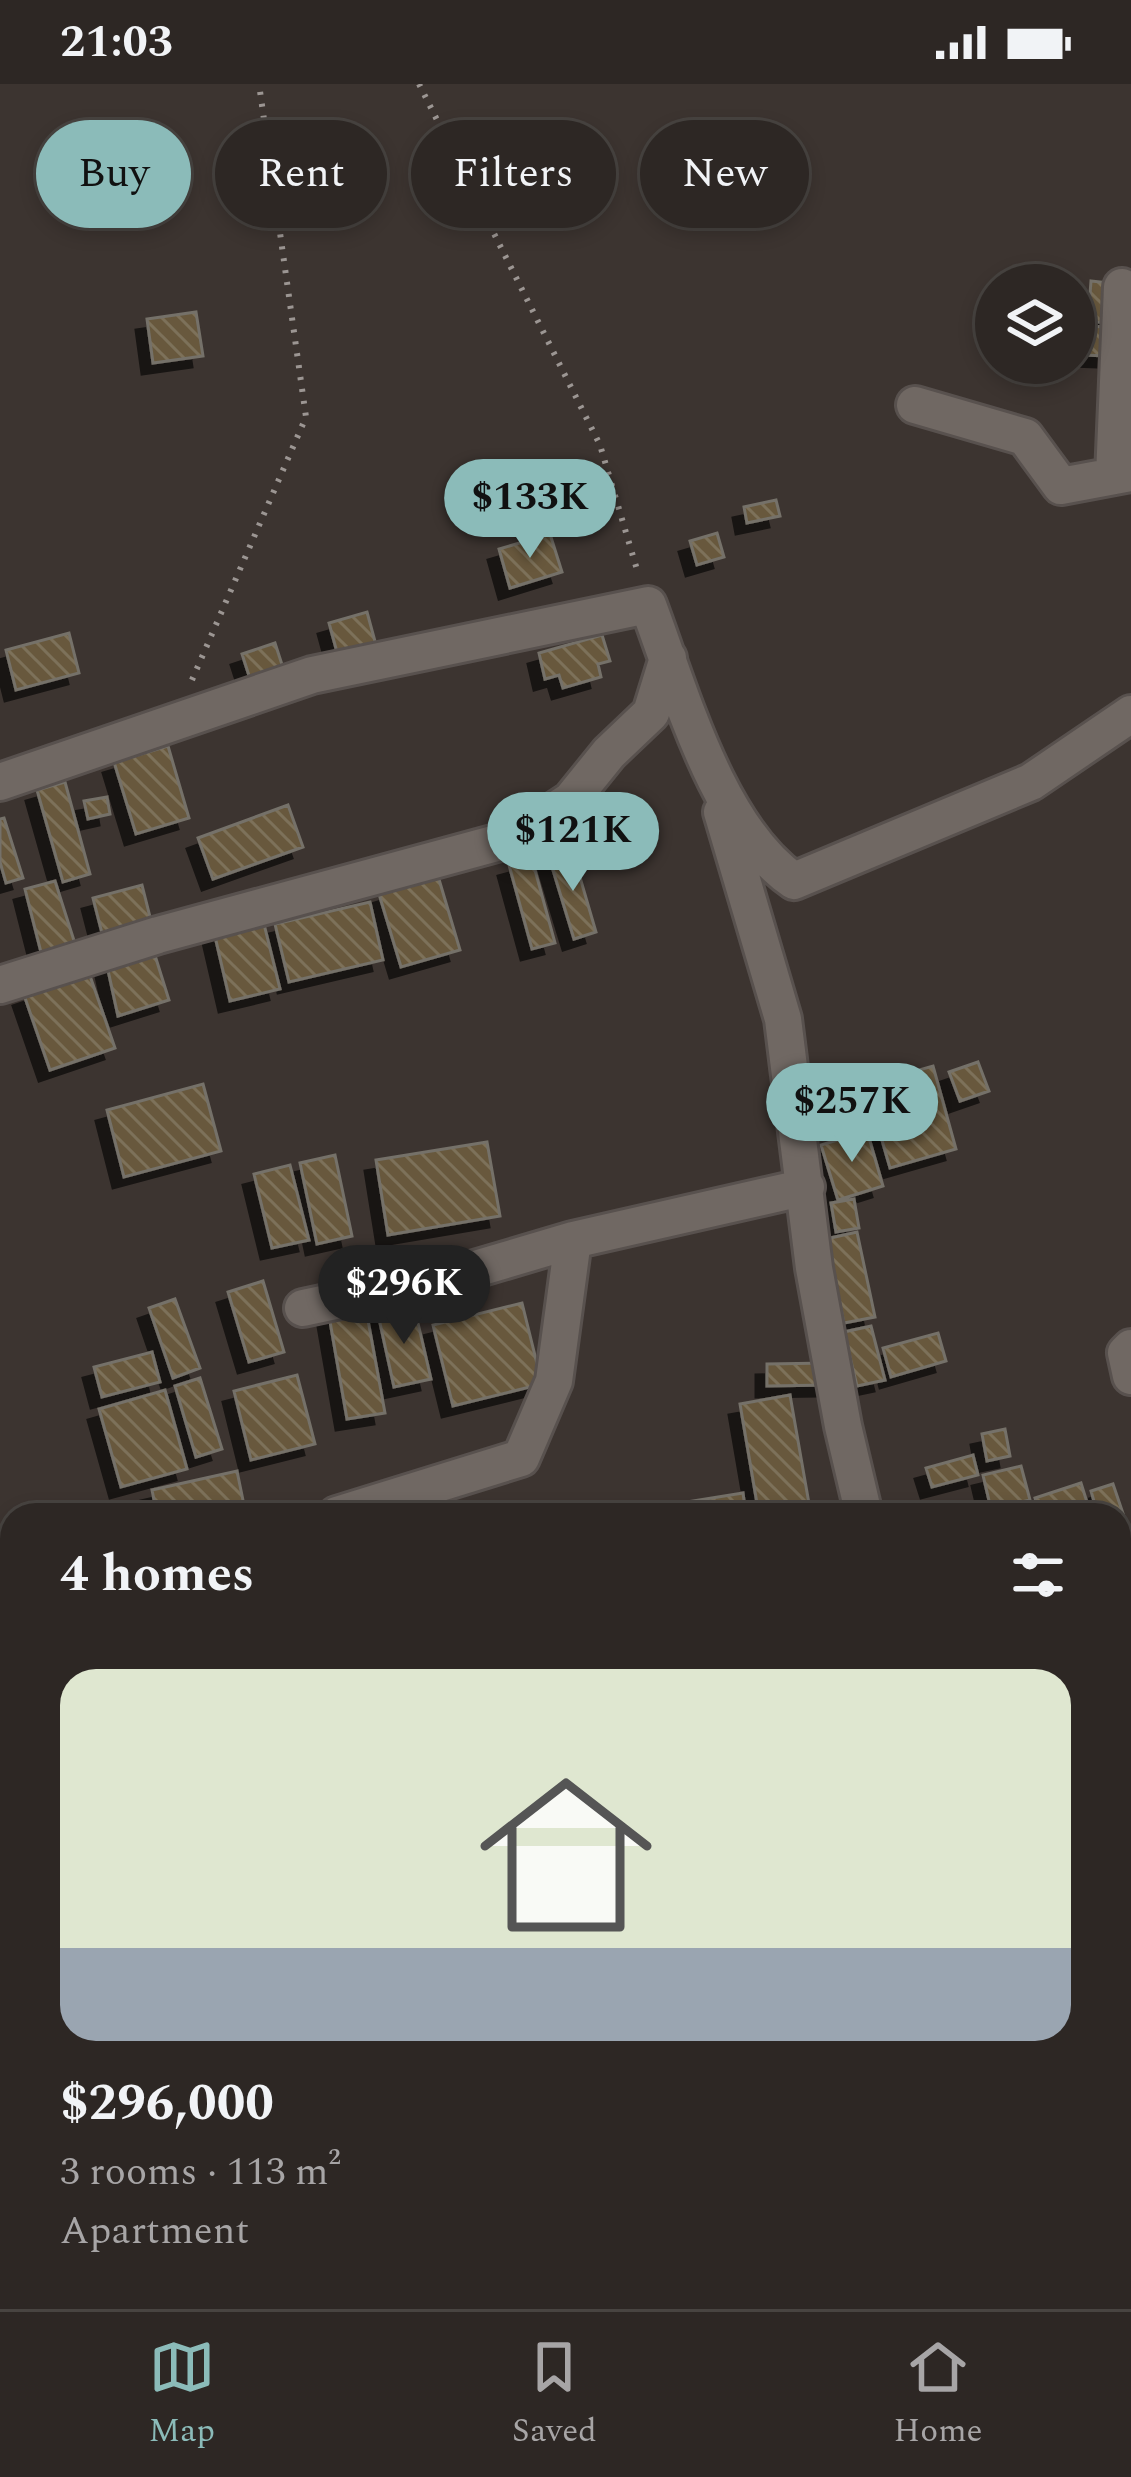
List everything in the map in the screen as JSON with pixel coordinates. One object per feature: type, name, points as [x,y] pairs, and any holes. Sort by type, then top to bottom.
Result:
[{"type":"street","points":[[915,405],[1024,437],[1061,486],[1123,475],[1122,287]]},
{"type":"street","points":[[0,782],[312,675],[648,605],[711,774],[783,1019],[814,1268],[861,1503]]},
{"type":"street","points":[[0,985],[158,934],[512,839],[571,800],[609,753],[651,713],[668,658]]},
{"type":"street","points":[[711,774],[772,865],[794,880],[1031,782],[1131,714]]},
{"type":"street","points":[[303,1308],[448,1277],[573,1240],[806,1187]]},
{"type":"street","points":[[376,1503],[521,1459],[554,1382],[573,1240]]},
{"type":"street","points":[[1131,1348],[1126,1353],[1131,1376]]},
{"type":"path","points":[[174,722],[305,417],[259,84]]},
{"type":"path","points":[[419,84],[600,446],[648,605]]},
{"type":"building","points":[[1095,281],[1110,283],[1116,324],[1095,322]]},
{"type":"building","points":[[196,312],[203,356],[153,363],[147,319]]},
{"type":"building","points":[[1095,326],[1108,327],[1107,356],[1095,356]]},
{"type":"building","points":[[776,500],[780,516],[747,523],[744,507]]},
{"type":"building","points":[[717,533],[724,557],[697,565],[690,541]]},
{"type":"building","points":[[550,534],[562,572],[510,588],[499,549]]},
{"type":"building","points":[[367,612],[376,645],[338,656],[329,623]]},
{"type":"building","points":[[69,633],[79,673],[16,690],[6,650]]},
{"type":"building","points":[[602,635],[610,661],[598,664],[601,677],[563,688],[559,675],[545,679],[539,653]]},
{"type":"building","points":[[275,643],[286,677],[253,688],[242,654]]},
{"type":"building","points":[[168,746],[189,818],[136,834],[114,762]]},
{"type":"building","points":[[65,782],[90,874],[63,882],[37,790]]},
{"type":"building","points":[[107,797],[110,814],[88,819],[84,801]]},
{"type":"building","points":[[288,805],[303,847],[213,879],[198,838]]},
{"type":"building","points":[[4,818],[23,878],[6,883],[0,862],[0,819]]},
{"type":"building","points":[[572,850],[596,932],[574,939],[549,857]]},
{"type":"building","points":[[532,859],[555,943],[532,949],[509,865]]},
{"type":"building","points":[[438,876],[460,950],[401,967],[379,894]]},
{"type":"building","points":[[55,881],[77,950],[43,960],[25,889]]},
{"type":"building","points":[[142,885],[152,925],[103,937],[93,898]]},
{"type":"building","points":[[370,902],[383,960],[289,982],[275,924]]},
{"type":"building","points":[[263,920],[280,989],[230,1001],[214,932]]},
{"type":"building","points":[[153,949],[169,1000],[118,1016],[106,961]]},
{"type":"building","points":[[89,973],[115,1048],[50,1070],[24,995]]},
{"type":"building","points":[[978,1062],[989,1091],[960,1101],[949,1072]]},
{"type":"building","points":[[933,1066],[956,1149],[890,1168],[866,1085]]},
{"type":"building","points":[[203,1084],[221,1151],[124,1177],[107,1110]]},
{"type":"building","points":[[867,1131],[883,1186],[838,1200],[821,1145]]},
{"type":"building","points":[[487,1142],[500,1216],[388,1235],[376,1160]]},
{"type":"building","points":[[335,1155],[352,1236],[317,1244],[300,1163]]},
{"type":"building","points":[[290,1165],[309,1240],[272,1248],[254,1174]]},
{"type":"building","points":[[854,1199],[859,1228],[836,1232],[831,1203]]},
{"type":"building","points":[[857,1232],[875,1317],[844,1323],[826,1239]]},
{"type":"building","points":[[263,1281],[284,1352],[249,1362],[228,1292]]},
{"type":"building","points":[[175,1299],[200,1368],[173,1378],[149,1308]]},
{"type":"building","points":[[522,1303],[542,1384],[453,1406],[433,1325]]},
{"type":"building","points":[[365,1304],[385,1413],[347,1419],[328,1310]]},
{"type":"building","points":[[414,1306],[431,1379],[394,1387],[378,1314]]},
{"type":"building","points":[[871,1326],[885,1380],[857,1386],[844,1332]]},
{"type":"building","points":[[938,1333],[946,1361],[891,1377],[883,1348]]},
{"type":"building","points":[[152,1352],[160,1382],[102,1397],[94,1367]]},
{"type":"building","points":[[828,1363],[829,1385],[767,1386],[767,1364]]},
{"type":"building","points":[[297,1375],[315,1444],[251,1460],[234,1391]]},
{"type":"building","points":[[200,1378],[222,1449],[196,1457],[175,1386]]},
{"type":"building","points":[[165,1390],[187,1469],[121,1487],[99,1409]]},
{"type":"building","points":[[790,1395],[809,1503],[757,1503],[740,1404]]},
{"type":"building","points":[[1005,1429],[1010,1456],[987,1461],[982,1434]]},
{"type":"building","points":[[973,1455],[978,1475],[932,1487],[926,1468]]},
{"type":"building","points":[[1021,1466],[1030,1500],[990,1503],[983,1475]]},
{"type":"building","points":[[237,1471],[244,1503],[155,1503],[152,1490]]},
{"type":"building","points":[[1081,1483],[1087,1503],[1036,1503],[1035,1498]]},
{"type":"building","points":[[1113,1484],[1119,1503],[1094,1503],[1091,1491]]},
{"type":"building","points":[[743,1493],[744,1503],[681,1503]]}]
